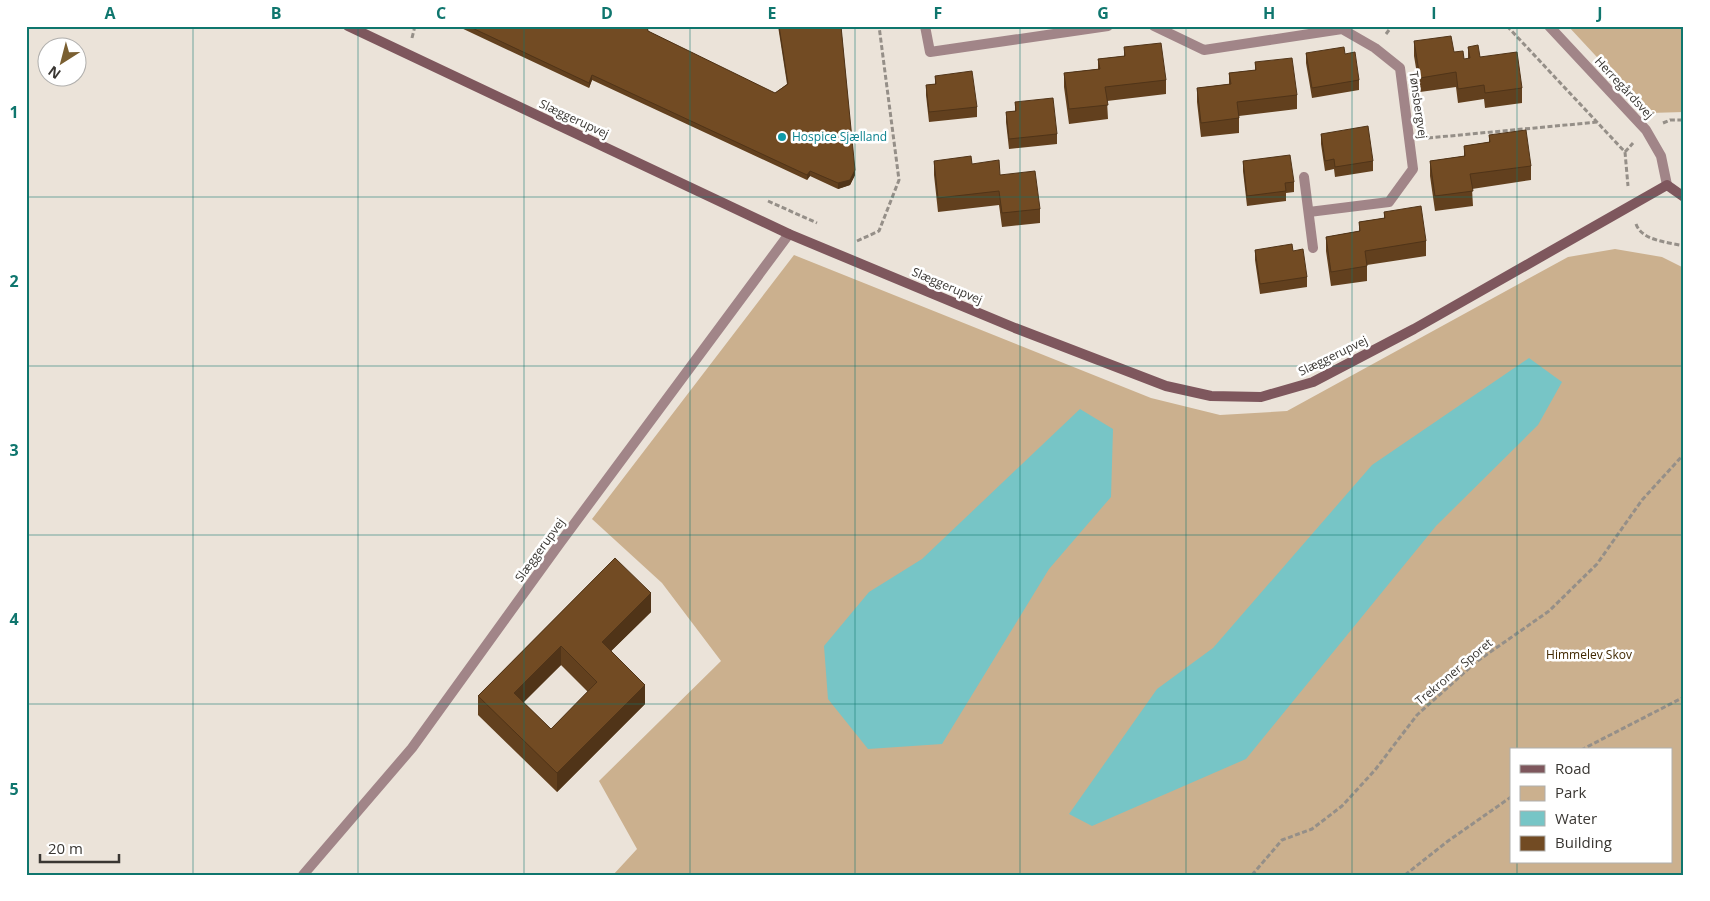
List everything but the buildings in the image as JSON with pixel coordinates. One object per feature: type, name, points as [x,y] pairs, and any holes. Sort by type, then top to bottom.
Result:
[{"type":"street","name":"Slæggerupvej","points":[[348,26],[789,234],[1015,328],[1166,386],[1211,396],[1261,397],[1313,382],[1414,329],[1667,185]]},
{"type":"street","points":[[926,26],[930,52],[1108,26]]},
{"type":"street","name":"Tønsbergvej","points":[[1154,26],[1204,50],[1342,29],[1374,48],[1400,68],[1413,169],[1389,202],[1309,212]]},
{"type":"street","name":"Herregårdsvej","points":[[1549,26],[1646,130],[1661,156],[1667,185]]},
{"type":"street","points":[[1304,177],[1314,248]]},
{"type":"street","points":[[1667,185],[1684,197]]},
{"type":"street","name":"Slæggerupvej","points":[[303,875],[412,748],[560,543],[789,234]]},
{"type":"path","points":[[849,238],[858,242],[878,231],[899,180],[879,26]]},
{"type":"path","points":[[1507,26],[1625,152],[1630,207],[1638,230],[1647,237],[1684,246]]},
{"type":"path","points":[[1410,140],[1598,122]]},
{"type":"path","points":[[762,198],[822,226]]},
{"type":"path","name":"Trekroner Sporet","points":[[1252,875],[1282,840],[1312,829],[1342,806],[1375,770],[1417,715],[1476,662],[1550,611],[1597,564],[1642,500],[1684,454]]},
{"type":"path","points":[[1586,748],[1684,697]]},
{"type":"path","points":[[1405,875],[1448,841],[1510,799]]},
{"type":"green space","points":[[1568,26],[1684,26],[1684,112],[1649,113]]},
{"type":"green space","name":"Himmelev Skov","points":[[1615,249],[1662,257],[1684,268],[1684,875],[613,875],[637,849],[599,781],[721,661],[662,583],[592,519],[794,255],[1151,398],[1220,415],[1287,411],[1568,257]]},
{"type":"water","points":[[1529,358],[1562,382],[1538,425],[1436,526],[1246,759],[1092,826],[1069,814],[1157,689],[1213,648],[1372,465]]},
{"type":"water","points":[[1080,409],[1113,429],[1111,497],[1049,569],[942,744],[868,749],[828,699],[824,646],[869,592],[922,559]]},
{"type":"place","name":"Hospice Sjælland","points":[[782,137]]}]
